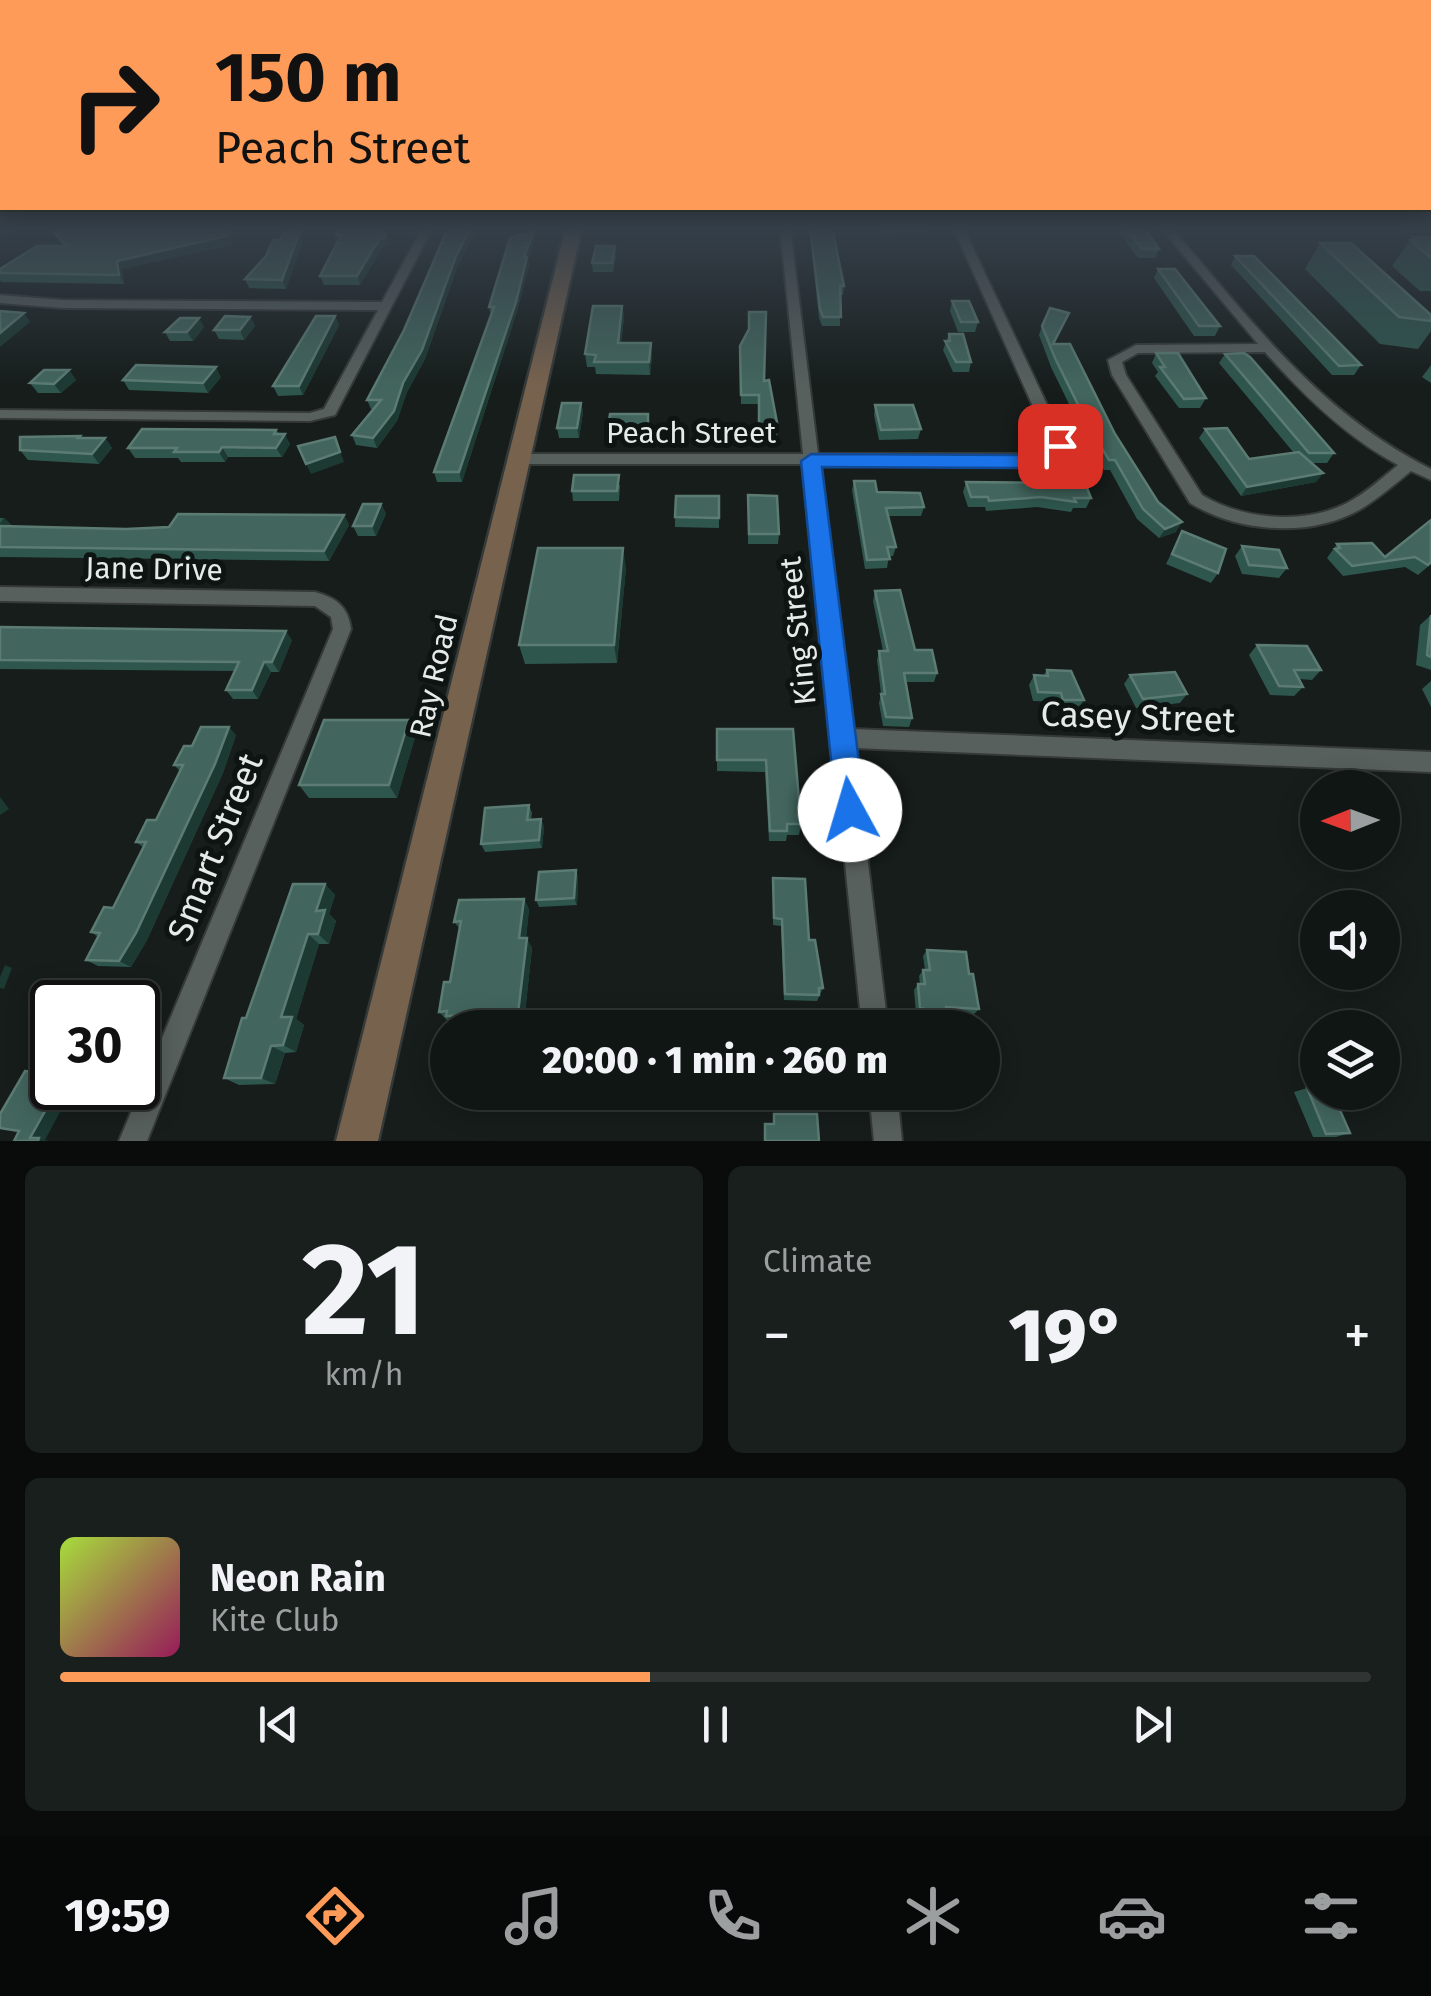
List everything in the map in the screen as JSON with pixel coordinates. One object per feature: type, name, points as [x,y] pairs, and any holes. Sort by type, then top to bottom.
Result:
[{"type":"street","points":[[0,414],[292,417],[330,412],[398,280]]},
{"type":"street","name":"Ray Road","points":[[357,1141],[561,280]]},
{"type":"street","name":"King Street","points":[[791,280],[873,1010]]},
{"type":"street","name":"Peach Street","points":[[519,459],[1043,461],[1058,453],[1060,446],[983,280]]},
{"type":"street","points":[[1210,280],[1268,348],[1345,426],[1408,465],[1431,474]]},
{"type":"street","points":[[0,300],[384,306]]},
{"type":"street","points":[[1268,348],[1136,349],[1115,360],[1119,375],[1196,499],[1230,518],[1314,519],[1351,508],[1408,465]]},
{"type":"street","name":"Jane Drive","points":[[0,594],[308,599]]},
{"type":"street","name":"Smart Street","points":[[134,1141],[342,630],[342,617],[335,607],[308,599]]},
{"type":"street","name":"Casey Street","points":[[842,738],[1431,762]]},
{"type":"street","points":[[884,1110],[888,1141]]},
{"type":"building","points":[[425,280],[447,280],[394,411],[373,438],[352,435],[381,400],[367,400]]},
{"type":"building","points":[[497,280],[521,280],[459,472],[434,472],[494,307],[489,307]]},
{"type":"building","points":[[816,280],[843,280],[841,317],[823,317]]},
{"type":"building","points":[[1166,280],[1184,280],[1220,326],[1199,326]]},
{"type":"building","points":[[1258,280],[1278,280],[1361,365],[1339,366]]},
{"type":"building","points":[[1360,280],[1392,280],[1431,315],[1431,321],[1399,317]]},
{"type":"building","points":[[952,301],[969,301],[978,322],[961,322]]},
{"type":"building","points":[[593,306],[622,306],[618,343],[651,343],[649,362],[594,362],[596,355],[585,354]]},
{"type":"building","points":[[1050,308],[1069,313],[1053,344],[1070,344],[1115,434],[1158,502],[1182,522],[1165,529],[1143,509],[1115,460],[1109,460],[1089,427],[1042,326]]},
{"type":"building","points":[[0,311],[24,313],[0,333]]},
{"type":"building","points":[[749,312],[766,312],[764,381],[769,380],[778,428],[762,428],[759,424],[759,395],[741,395],[740,346],[749,329]]},
{"type":"building","points":[[225,316],[250,317],[240,330],[214,330]]},
{"type":"building","points":[[316,316],[335,316],[299,386],[273,386]]},
{"type":"building","points":[[180,318],[199,318],[187,332],[165,332]]},
{"type":"building","points":[[949,334],[963,334],[971,362],[956,362],[945,341],[950,341]]},
{"type":"building","points":[[1156,353],[1178,353],[1206,398],[1184,399],[1160,367],[1165,367]]},
{"type":"building","points":[[1244,353],[1334,453],[1309,453],[1225,354]]},
{"type":"building","points":[[136,365],[216,367],[203,383],[123,380]]},
{"type":"building","points":[[44,370],[69,370],[54,384],[30,383]]},
{"type":"building","points":[[562,403],[581,403],[577,428],[557,428]]},
{"type":"building","points":[[875,405],[913,405],[921,429],[881,430]]},
{"type":"building","points":[[610,414],[648,414],[648,428],[608,428]]},
{"type":"building","points":[[1227,428],[1249,459],[1299,452],[1323,473],[1247,487],[1205,429]]},
{"type":"building","points":[[142,429],[276,430],[274,434],[285,434],[276,448],[222,447],[219,452],[174,452],[177,448],[128,448]]},
{"type":"building","points":[[20,437],[105,438],[92,454],[20,450]]},
{"type":"building","points":[[335,437],[340,452],[306,464],[298,446]]},
{"type":"building","points":[[574,475],[619,475],[617,491],[572,491]]},
{"type":"building","points":[[854,481],[875,481],[877,492],[920,493],[924,507],[886,508],[896,547],[887,547],[890,559],[867,560]]},
{"type":"building","points":[[966,482],[1085,483],[1091,498],[1074,498],[1076,502],[1041,497],[989,501],[988,497],[971,497]]},
{"type":"building","points":[[748,495],[777,496],[779,534],[749,534]]},
{"type":"building","points":[[676,496],[719,496],[719,518],[675,517]]},
{"type":"building","points":[[363,504],[381,504],[372,526],[353,526]]},
{"type":"building","points":[[178,514],[344,515],[324,551],[0,547],[0,526],[169,527]]},
{"type":"building","points":[[1431,520],[1428,565],[1415,557],[1352,566],[1335,549],[1340,548],[1337,544],[1372,543],[1385,557]]},
{"type":"building","points":[[1182,531],[1226,549],[1218,573],[1172,554]]},
{"type":"building","points":[[1242,546],[1279,550],[1287,568],[1249,565]]},
{"type":"building","points":[[538,548],[623,548],[614,645],[519,645]]},
{"type":"building","points":[[900,590],[915,650],[932,650],[937,673],[904,673],[912,718],[886,717],[881,694],[885,694],[879,651],[888,651],[875,591]]},
{"type":"building","points":[[1431,615],[1431,657],[1427,655]]},
{"type":"building","points":[[0,627],[286,631],[272,662],[264,662],[252,690],[226,690],[239,662],[0,660]]},
{"type":"building","points":[[1257,645],[1307,646],[1321,670],[1294,670],[1303,687],[1279,686]]},
{"type":"building","points":[[1047,670],[1071,671],[1084,700],[1063,700],[1061,693],[1038,692],[1034,675],[1048,676]]},
{"type":"building","points":[[1175,672],[1187,694],[1143,699],[1130,675]]},
{"type":"building","points":[[324,720],[409,720],[389,785],[299,785]]},
{"type":"building","points":[[201,727],[229,727],[136,933],[119,961],[86,960],[100,933],[91,932],[104,907],[113,908],[146,842],[136,842],[147,820],[156,820],[183,765],[174,765],[184,746],[192,746]]},
{"type":"building","points":[[717,729],[793,729],[801,824],[787,824],[787,831],[770,831],[766,760],[717,760]]},
{"type":"building","points":[[529,805],[527,820],[541,819],[539,840],[481,844],[485,808]]},
{"type":"building","points":[[576,870],[574,898],[536,900],[539,872]]},
{"type":"building","points":[[773,878],[805,879],[809,940],[815,940],[823,988],[819,988],[819,995],[785,994],[782,919],[774,918]]},
{"type":"building","points":[[293,884],[325,884],[316,911],[325,910],[318,934],[308,934],[281,1017],[292,1017],[283,1045],[271,1046],[261,1078],[224,1078],[242,1018],[246,1018]]},
{"type":"building","points":[[524,899],[519,938],[527,938],[518,1010],[439,1010],[444,982],[450,982],[461,921],[454,922],[459,900]]},
{"type":"building","points":[[927,950],[966,952],[979,1009],[920,1008],[918,984],[925,984],[923,970],[930,970]]},
{"type":"building","points":[[25,1071],[30,1072],[30,1110],[46,1110],[30,1138],[39,1138],[38,1141],[14,1141],[19,1131],[0,1128],[0,1114]]},
{"type":"building","points":[[1316,1110],[1340,1110],[1350,1133],[1326,1134]]},
{"type":"building","points":[[774,1114],[817,1114],[819,1141],[765,1141],[765,1124],[774,1124]]},
{"type":"route","points":[[850,810],[811,461],[1043,461],[1058,453],[1060,446]]}]
